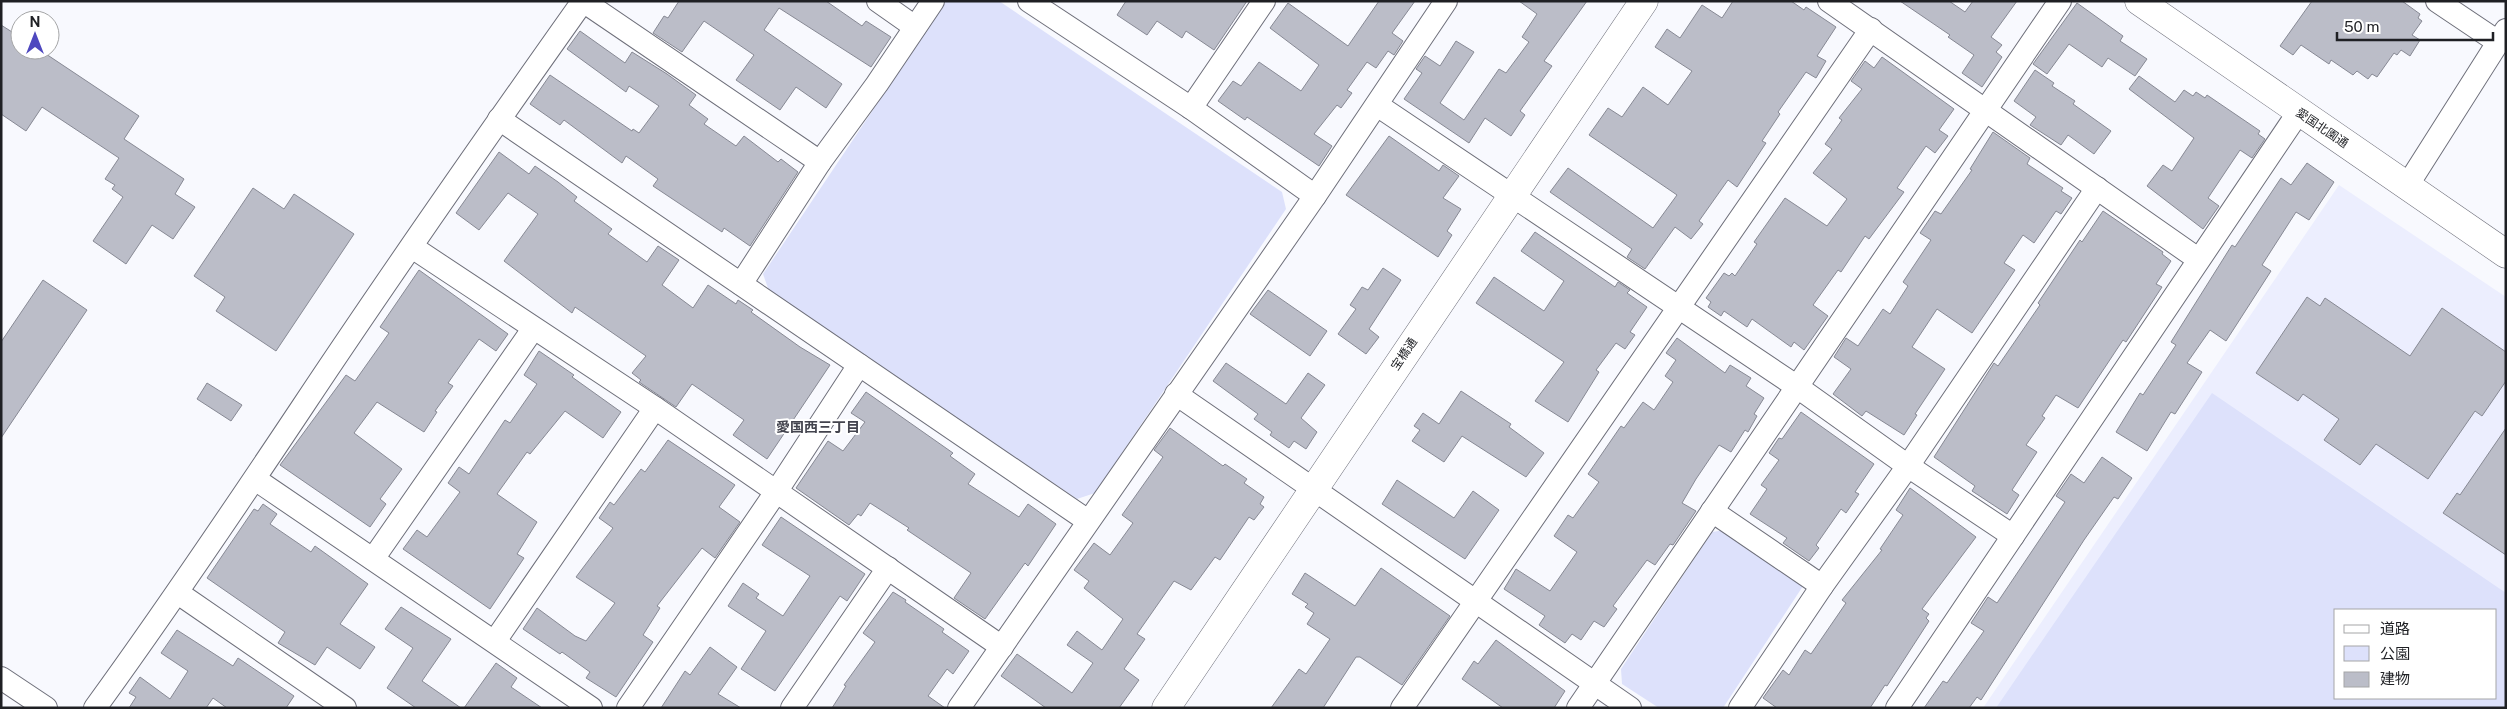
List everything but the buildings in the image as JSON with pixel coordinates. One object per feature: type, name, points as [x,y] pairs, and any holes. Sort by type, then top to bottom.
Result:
[{"type":"street","points":[[95,708],[178,593],[499,119],[583,1],[820,162]]},
{"type":"street","points":[[878,1],[915,26]]},
{"type":"street","points":[[741,284],[820,162],[934,1]]},
{"type":"street","points":[[1029,1],[1191,108],[1315,196]]},
{"type":"street","points":[[1191,108],[1264,1]]},
{"type":"street","points":[[959,708],[1315,196],[1446,1]]},
{"type":"street","name":"宝橋通","points":[[1166,708],[1644,1]]},
{"type":"street","points":[[1829,1],[2198,259]]},
{"type":"street","points":[[1578,708],[2060,1]]},
{"type":"street","name":"愛国北園通","points":[[2138,1],[2298,113],[2506,254]]},
{"type":"street","points":[[2406,186],[2502,36],[2437,1]]},
{"type":"street","points":[[1402,708],[1680,309],[1871,29]]},
{"type":"street","points":[[1377,105],[1796,386],[1908,466],[2012,536]]},
{"type":"street","points":[[1897,708],[2298,113]]},
{"type":"street","points":[[499,119],[1088,521]]},
{"type":"street","points":[[1740,708],[1822,586],[1908,466],[2097,188]]},
{"type":"street","points":[[412,247],[533,329],[655,408],[1002,647]]},
{"type":"street","points":[[373,559],[533,329]]},
{"type":"street","points":[[628,708],[776,492],[859,365]]},
{"type":"street","points":[[1176,394],[1312,490],[1630,708]]},
{"type":"street","points":[[495,641],[655,408]]},
{"type":"street","points":[[255,479],[591,708]]},
{"type":"street","points":[[1712,511],[1822,586]]},
{"type":"street","points":[[792,708],[888,568]]},
{"type":"street","points":[[178,593],[345,708]]},
{"type":"street","points":[[1,678],[46,708]]},
{"type":"shaded area","points":[[2339,185],[2506,297],[2506,708],[1983,708]]},
{"type":"green space","points":[[946,1],[999,1],[1282,192],[1286,209],[1095,493],[1077,499],[769,291],[763,274]]},
{"type":"green space","points":[[2212,393],[2506,593],[2506,708],[1996,708]]},
{"type":"green space","points":[[1725,530],[1803,586],[1723,708],[1659,708],[1622,684],[1621,669],[1712,532]]},
{"type":"district","name":"愛国西三丁目","points":[[818,427]]}]
